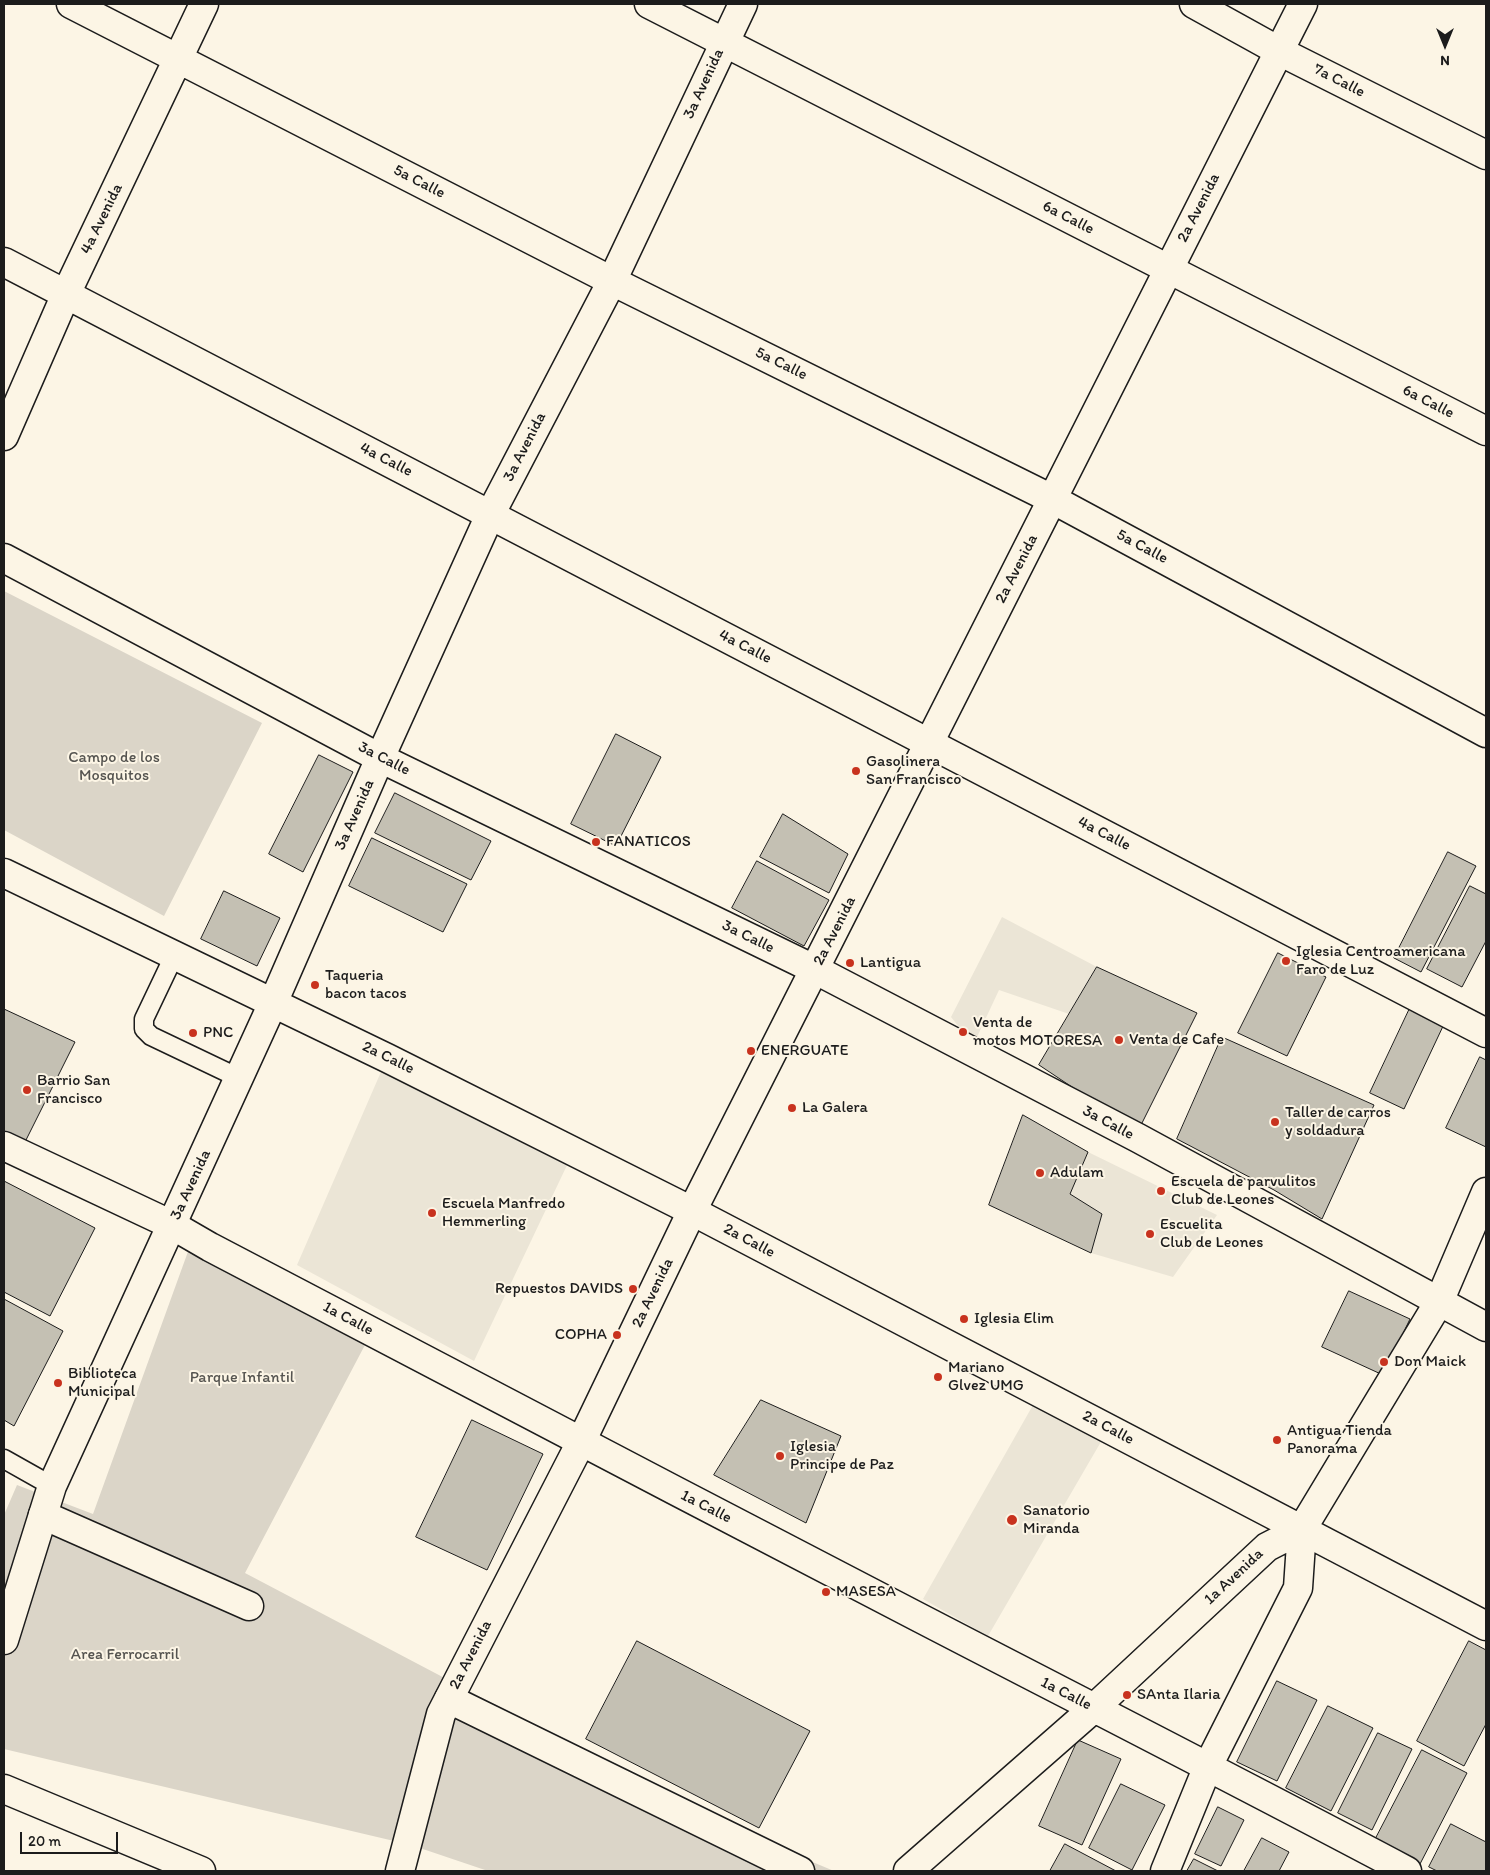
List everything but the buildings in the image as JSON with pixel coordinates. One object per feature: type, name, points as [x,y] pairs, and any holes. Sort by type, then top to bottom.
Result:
[{"type":"street","name":"5a Calle","points":[[71,4],[612,281],[1052,499],[1486,733]]},
{"type":"street","name":"4a Avenida","points":[[4,436],[66,294],[204,4]]},
{"type":"street","name":"6a Calle","points":[[650,4],[1486,431]]},
{"type":"street","name":"3a Avenida","points":[[4,1640],[52,1486],[273,1003],[380,758],[490,515],[612,281],[742,4]]},
{"type":"street","name":"7a Calle","points":[[1194,4],[1279,51],[1486,155]]},
{"type":"street","name":"2a Avenida","points":[[400,1871],[441,1714],[581,1442],[692,1211],[816,970],[1303,4]]},
{"type":"street","name":"4a Calle","points":[[4,262],[1486,1033]]},
{"type":"street","name":"3a Calle","points":[[4,558],[380,758],[816,970],[1138,1138],[1486,1327]]},
{"type":"street","name":"2a Calle","points":[[4,872],[387,1058],[692,1211],[1486,1626]]},
{"type":"street","name":"1a Calle","points":[[4,1146],[172,1225],[581,1442],[1407,1871]]},
{"type":"street","points":[[1165,1871],[1208,1766],[1298,1588],[1302,1529],[1439,1302],[1486,1192]]},
{"type":"street","points":[[43,1515],[249,1606]]},
{"type":"street","name":"1a Avenida","points":[[908,1871],[1094,1708],[1267,1547],[1302,1529]]},
{"type":"street","points":[[449,1699],[800,1871]]},
{"type":"street","points":[[4,1789],[201,1871]]},
{"type":"lane","points":[[174,956],[144,1019],[144,1029],[151,1036],[239,1078]]},
{"type":"lane","points":[[4,1459],[52,1486]]},
{"type":"shaded area","points":[[1002,917],[1097,967],[1069,1014],[999,990],[977,1037],[963,1032],[951,1017]]},
{"type":"shaded area","name":"Escuela Manfredo Hemmerling","points":[[387,1058],[569,1161],[474,1361],[297,1265]]},
{"type":"shaded area","name":"Escuelita Club de Leones","points":[[1088,1152],[1217,1215],[1173,1277],[1091,1253],[1102,1214],[1070,1194]]},
{"type":"shaded area","name":"Sanatorio Miranda","points":[[1033,1405],[1102,1440],[988,1636],[923,1599]]},
{"type":"green space","name":"Campo de los Mosquitos","points":[[4,591],[262,723],[164,916],[4,830]]},
{"type":"green space","name":"Area Ferrocarril","points":[[194,1235],[366,1343],[245,1573],[722,1824],[834,1871],[488,1871],[411,1845],[4,1749],[4,1515],[17,1485],[93,1514]]},
{"type":"place","name":"Gasolinera San Francisco","points":[[856,771]]},
{"type":"place","name":"FANATICOS","points":[[596,842]]},
{"type":"place","name":"Iglesia Centroamericana Faro de Luz","points":[[1286,961]]},
{"type":"place","name":"Lantigua","points":[[850,963]]},
{"type":"place","name":"Taqueria bacon tacos","points":[[315,985]]},
{"type":"place","name":"Venta de motos MOTORESA","points":[[963,1032]]},
{"type":"place","name":"PNC","points":[[193,1033]]},
{"type":"place","name":"Venta de Cafe","points":[[1119,1040]]},
{"type":"place","name":"ENERGUATE","points":[[751,1051]]},
{"type":"place","name":"Barrio San Francisco","points":[[27,1090]]},
{"type":"place","name":"La Galera","points":[[792,1108]]},
{"type":"place","name":"Taller de carros y soldadura","points":[[1275,1122]]},
{"type":"place","name":"Adulam","points":[[1040,1173]]},
{"type":"place","name":"Escuela de parvulitos Club de Leones","points":[[1161,1191]]},
{"type":"place","name":"Escuela Manfredo Hemmerling","points":[[432,1213]]},
{"type":"place","name":"Escuelita Club de Leones","points":[[1150,1234]]},
{"type":"place","name":"Repuestos DAVIDS","points":[[633,1289]]},
{"type":"place","name":"Iglesia Elim","points":[[964,1319]]},
{"type":"place","name":"COPHA","points":[[617,1335]]},
{"type":"place","name":"Don Maick","points":[[1384,1362]]},
{"type":"place","name":"Mariano Glvez UMG","points":[[938,1377]]},
{"type":"place","name":"Biblioteca Municipal","points":[[58,1383]]},
{"type":"place","name":"Antigua Tienda Panorama","points":[[1277,1440]]},
{"type":"place","name":"Iglesia Principe de Paz","points":[[780,1456]]},
{"type":"place","name":"Sanatorio Miranda","points":[[1012,1520]]},
{"type":"place","name":"MASESA","points":[[826,1592]]},
{"type":"place","name":"SAnta Ilaria","points":[[1127,1695]]},
{"type":"park label","name":"Parque Infantil","points":[[242,1378]]}]
